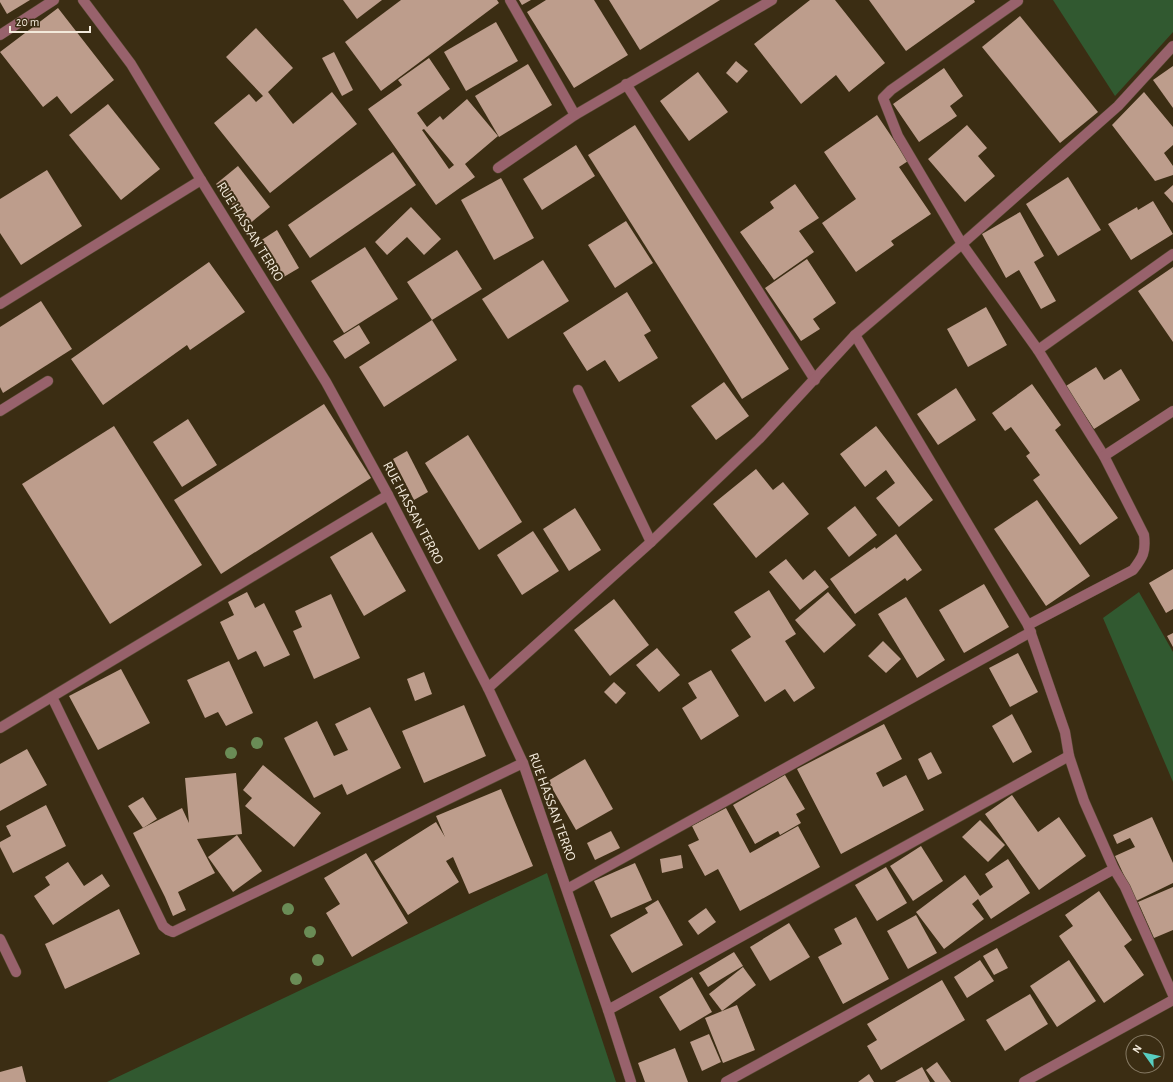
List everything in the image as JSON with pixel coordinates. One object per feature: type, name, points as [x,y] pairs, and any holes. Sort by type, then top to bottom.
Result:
[{"type":"street","points":[[0,35],[54,0]]},
{"type":"street","name":"RUE HASSAN TERRO","points":[[83,0],[131,64],[326,382],[388,495],[488,688],[523,763],[608,1010],[631,1082]]},
{"type":"street","points":[[510,0],[575,114]]},
{"type":"street","points":[[498,168],[575,114],[772,0]]},
{"type":"street","points":[[567,889],[1133,570],[1142,559],[1146,546],[1144,536],[1104,456],[1038,350],[962,244],[898,136],[883,98],[891,90],[1018,1]]},
{"type":"street","points":[[488,688],[651,542],[759,439],[855,335],[962,244],[1118,106],[1173,46]]},
{"type":"street","points":[[626,84],[815,380]]},
{"type":"street","points":[[0,304],[201,180]]},
{"type":"street","points":[[1038,350],[1173,254]]},
{"type":"street","points":[[855,335],[1030,628],[1065,732],[1069,756],[1084,801],[1114,869],[1125,887],[1173,994]]},
{"type":"street","points":[[0,411],[48,381]]},
{"type":"street","points":[[578,390],[651,542]]},
{"type":"street","points":[[1104,456],[1173,411]]},
{"type":"street","points":[[0,728],[388,495]]},
{"type":"street","points":[[52,697],[163,926],[173,932],[523,763]]},
{"type":"street","points":[[608,1010],[1069,756]]},
{"type":"street","points":[[726,1082],[1114,869]]},
{"type":"street","points":[[0,940],[16,972]]},
{"type":"street","points":[[1024,1082],[1173,1000]]},
{"type":"green space","points":[[1053,0],[1173,0],[1173,32],[1115,96]]},
{"type":"green space","points":[[1139,592],[1173,652],[1173,782],[1103,618]]},
{"type":"green space","points":[[547,873],[616,1082],[107,1082]]},
{"type":"building","points":[[0,0],[30,0],[7,14]]},
{"type":"building","points":[[343,0],[382,0],[357,19]]},
{"type":"building","points":[[401,0],[497,0],[499,3],[381,91],[345,42]]},
{"type":"building","points":[[519,0],[531,0],[522,5]]},
{"type":"building","points":[[546,0],[594,0],[628,55],[574,88],[527,12]]},
{"type":"building","points":[[609,0],[720,0],[640,50]]},
{"type":"building","points":[[810,0],[835,0],[885,63],[849,92],[836,75],[801,104],[754,44]]},
{"type":"building","points":[[869,0],[974,0],[975,2],[906,51]]},
{"type":"building","points":[[58,8],[114,80],[71,114],[57,96],[43,107],[0,52]]},
{"type":"building","points":[[1020,16],[1098,112],[1060,143],[982,47]]},
{"type":"building","points":[[496,22],[518,61],[466,91],[444,52]]},
{"type":"building","points":[[256,28],[293,68],[268,92],[293,124],[332,92],[357,124],[270,193],[214,123],[249,94],[256,102],[263,96],[226,57]]},
{"type":"building","points":[[334,52],[353,90],[342,96],[322,58]]},
{"type":"building","points":[[429,58],[450,89],[417,113],[427,127],[440,116],[443,120],[467,99],[498,136],[465,164],[475,177],[436,205],[368,109],[402,85],[398,80]],"holes":[[[424,129],[454,165],[449,169],[422,130]]]},
{"type":"building","points":[[736,61],[748,71],[737,83],[726,73]]},
{"type":"building","points":[[528,64],[552,105],[499,137],[475,96]]},
{"type":"building","points":[[1173,66],[1173,108],[1153,80]]},
{"type":"building","points":[[944,68],[963,96],[950,106],[957,116],[919,142],[893,104]]},
{"type":"building","points":[[698,72],[728,112],[689,141],[660,101]]},
{"type":"building","points":[[1144,92],[1173,127],[1173,145],[1164,153],[1173,166],[1173,175],[1155,181],[1112,125]]},
{"type":"building","points":[[108,104],[160,169],[121,200],[69,135]]},
{"type":"building","points":[[877,115],[908,161],[899,167],[931,214],[891,241],[894,245],[856,272],[822,223],[856,199],[824,152]]},
{"type":"building","points":[[635,125],[789,369],[742,399],[588,155]]},
{"type":"building","points":[[967,125],[987,148],[978,156],[995,176],[965,202],[928,159]]},
{"type":"building","points":[[576,145],[595,176],[542,210],[523,179]]},
{"type":"building","points":[[393,152],[416,185],[310,258],[288,225]]},
{"type":"building","points":[[238,166],[270,207],[248,225],[216,184]]},
{"type":"building","points":[[47,170],[82,226],[21,265],[0,233],[0,199]]},
{"type":"building","points":[[1068,177],[1101,230],[1058,256],[1026,204]]},
{"type":"building","points":[[501,178],[534,238],[494,260],[461,200]]},
{"type":"building","points":[[795,184],[819,218],[799,231],[814,252],[774,280],[740,232],[774,208],[770,202]]},
{"type":"building","points":[[1173,185],[1173,203],[1164,193]]},
{"type":"building","points":[[1153,201],[1173,234],[1131,260],[1108,224],[1137,207],[1138,210]]},
{"type":"building","points":[[411,207],[441,239],[424,255],[407,237],[387,255],[375,242]]},
{"type":"building","points":[[1020,212],[1044,256],[1034,262],[1056,301],[1041,309],[1019,270],[1006,278],[982,234]]},
{"type":"building","points":[[626,221],[653,263],[615,288],[588,245]]},
{"type":"building","points":[[277,230],[299,268],[282,278],[260,241]]},
{"type":"building","points":[[365,247],[398,299],[344,333],[311,281]]},
{"type":"building","points":[[457,250],[482,289],[432,320],[407,282]]},
{"type":"building","points":[[807,259],[836,303],[813,319],[820,329],[801,341],[765,288]]},
{"type":"building","points":[[543,260],[569,301],[508,339],[482,299]]},
{"type":"building","points":[[209,262],[245,312],[190,350],[187,345],[103,405],[71,359]]},
{"type":"building","points":[[1173,267],[1173,342],[1138,291]]},
{"type":"building","points":[[627,292],[651,331],[644,335],[658,358],[619,382],[605,360],[587,371],[563,333]]},
{"type":"building","points":[[41,301],[72,349],[3,393],[0,387],[0,327]]},
{"type":"building","points":[[986,307],[1007,345],[968,367],[947,329]]},
{"type":"building","points":[[432,320],[457,360],[384,407],[359,367]]},
{"type":"building","points":[[359,325],[370,343],[345,359],[333,341]]},
{"type":"building","points":[[1096,367],[1104,380],[1121,369],[1140,400],[1094,429],[1066,386]]},
{"type":"building","points":[[724,382],[749,416],[716,440],[691,406]]},
{"type":"building","points":[[1032,384],[1061,425],[1055,430],[1118,518],[1080,545],[1033,480],[1040,475],[1026,456],[1030,453],[1011,427],[1005,431],[992,413]]},
{"type":"building","points":[[956,388],[976,420],[938,445],[917,414]]},
{"type":"building","points":[[324,404],[371,478],[221,574],[174,500]]},
{"type":"building","points":[[188,419],[217,465],[182,487],[153,442]]},
{"type":"building","points":[[114,426],[202,565],[110,624],[22,484]]},
{"type":"building","points":[[876,426],[933,500],[899,527],[876,498],[895,483],[886,470],[865,487],[840,454]]},
{"type":"building","points":[[468,435],[522,522],[479,550],[425,463]]},
{"type":"building","points":[[407,451],[428,492],[414,500],[393,459]]},
{"type":"building","points":[[756,469],[773,490],[783,482],[809,514],[756,558],[713,504]]},
{"type":"building","points":[[1037,500],[1090,576],[1046,606],[994,529]]},
{"type":"building","points":[[855,506],[877,535],[849,557],[827,528]]},
{"type":"building","points":[[575,508],[601,550],[569,571],[543,529]]},
{"type":"building","points":[[533,531],[559,571],[522,595],[497,555]]},
{"type":"building","points":[[372,532],[406,591],[364,616],[330,557]]},
{"type":"building","points":[[896,534],[922,570],[907,581],[905,578],[855,614],[830,579]]},
{"type":"building","points":[[786,559],[803,580],[815,570],[829,587],[800,610],[769,572]]},
{"type":"building","points":[[1173,569],[1173,609],[1166,613],[1149,583]]},
{"type":"building","points":[[984,584],[1009,627],[964,653],[939,610]]},
{"type":"building","points":[[769,590],[796,634],[785,641],[815,688],[794,702],[785,689],[765,702],[731,650],[751,637],[734,612]]},
{"type":"building","points":[[247,592],[255,608],[264,603],[290,655],[264,667],[256,651],[238,660],[220,622],[234,615],[228,602]]},
{"type":"building","points":[[828,592],[856,625],[824,653],[795,620]]},
{"type":"building","points":[[331,594],[360,658],[314,679],[293,631],[302,627],[295,611]]},
{"type":"building","points":[[906,597],[945,660],[917,678],[878,614]]},
{"type":"building","points":[[614,599],[649,645],[610,676],[574,630]]},
{"type":"building","points":[[1173,633],[1173,647],[1167,636]]},
{"type":"building","points":[[883,641],[901,659],[886,673],[868,656]]},
{"type":"building","points":[[657,648],[680,675],[659,692],[636,665]]},
{"type":"building","points":[[1018,653],[1038,692],[1010,707],[989,668]]},
{"type":"building","points":[[229,661],[253,713],[226,726],[218,712],[205,718],[187,680]]},
{"type":"building","points":[[121,669],[150,723],[98,750],[69,696]]},
{"type":"building","points":[[711,670],[739,716],[701,740],[682,708],[697,698],[688,683]]},
{"type":"building","points":[[424,672],[432,694],[415,701],[407,679]]},
{"type":"building","points":[[614,682],[626,693],[616,704],[604,692]]},
{"type":"building","points":[[464,705],[486,756],[424,783],[402,731]]},
{"type":"building","points":[[370,707],[401,768],[347,795],[342,784],[314,798],[284,738],[317,721],[334,756],[348,750],[335,724]]},
{"type":"building","points":[[1012,714],[1032,752],[1013,763],[992,726]]},
{"type":"building","points":[[884,724],[902,759],[876,773],[883,787],[906,775],[924,810],[841,854],[797,769]]},
{"type":"building","points":[[27,749],[47,785],[0,811],[0,764]]},
{"type":"building","points":[[931,752],[942,773],[928,780],[918,759]]},
{"type":"building","points":[[585,759],[613,809],[576,830],[548,781]]},
{"type":"building","points":[[263,765],[321,813],[294,847],[245,806],[252,798],[243,790]]},
{"type":"building","points":[[236,773],[242,834],[197,839],[215,873],[178,892],[186,910],[173,916],[133,833],[182,808],[189,823],[185,778]]},
{"type":"building","points":[[785,775],[805,809],[796,814],[801,823],[780,835],[778,831],[755,844],[733,805]]},
{"type":"building","points":[[501,789],[533,866],[469,894],[453,857],[446,861],[459,882],[408,915],[374,861],[436,822],[445,837],[436,816]]},
{"type":"building","points":[[1012,795],[1038,832],[1059,817],[1086,856],[1039,890],[985,814]]},
{"type":"building","points":[[143,797],[157,819],[143,828],[128,806]]},
{"type":"building","points":[[46,805],[66,846],[13,873],[0,847],[0,842],[11,836],[6,826]]},
{"type":"building","points":[[726,808],[750,853],[798,826],[820,867],[740,911],[718,869],[705,876],[688,845],[699,840],[692,826]]},
{"type":"building","points":[[1152,817],[1173,863],[1173,883],[1136,901],[1115,856],[1135,847],[1130,838],[1117,844],[1113,835]]},
{"type":"building","points":[[980,820],[1005,845],[988,862],[962,837]]},
{"type":"building","points":[[611,831],[620,848],[595,860],[587,843]]},
{"type":"building","points":[[237,835],[262,871],[233,892],[208,857]]},
{"type":"building","points":[[921,846],[943,881],[913,901],[890,866]]},
{"type":"building","points":[[366,853],[408,923],[352,957],[326,913],[340,904],[324,878]]},
{"type":"building","points":[[681,855],[683,868],[662,873],[660,859]]},
{"type":"building","points":[[1008,859],[1030,893],[991,919],[978,899],[972,904],[984,919],[944,949],[916,912],[965,875],[980,896],[993,887],[985,874]]},
{"type":"building","points":[[68,862],[84,886],[102,874],[110,886],[53,925],[34,896],[50,885],[45,877]]},
{"type":"building","points":[[635,863],[652,900],[611,918],[594,881]]},
{"type":"building","points":[[886,867],[907,903],[877,921],[855,885]]},
{"type":"building","points":[[1173,887],[1173,930],[1154,938],[1138,902]]},
{"type":"building","points":[[1099,891],[1132,940],[1124,946],[1144,975],[1104,1003],[1059,936],[1073,926],[1065,915]]},
{"type":"building","points":[[658,900],[683,945],[632,973],[610,935],[648,913],[645,908]]},
{"type":"building","points":[[706,908],[716,922],[698,935],[688,921]]},
{"type":"building","points":[[119,909],[140,954],[65,989],[45,944]]},
{"type":"building","points":[[916,915],[937,953],[908,969],[887,931]]},
{"type":"building","points":[[856,917],[889,979],[843,1004],[818,957],[842,944],[834,929]]},
{"type":"building","points":[[789,923],[810,957],[770,981],[750,947]]},
{"type":"building","points":[[997,948],[1008,968],[994,975],[983,956]]},
{"type":"building","points":[[734,952],[743,966],[708,987],[699,973]]},
{"type":"building","points":[[980,960],[994,981],[967,998],[954,977]]},
{"type":"building","points":[[1069,960],[1096,1001],[1057,1027],[1030,986]]},
{"type":"building","points":[[743,967],[756,985],[722,1011],[709,994]]},
{"type":"building","points":[[692,977],[712,1012],[680,1031],[659,997]]},
{"type":"building","points":[[942,980],[965,1020],[881,1070],[867,1046],[877,1040],[867,1024]]},
{"type":"building","points":[[1030,994],[1048,1024],[1005,1051],[986,1020]]},
{"type":"building","points":[[737,1005],[755,1050],[723,1063],[705,1018]]},
{"type":"building","points":[[709,1034],[721,1062],[702,1071],[690,1042]]},
{"type":"building","points":[[675,1048],[688,1082],[645,1082],[638,1063]]},
{"type":"building","points":[[937,1062],[951,1082],[935,1082],[926,1070]]},
{"type":"building","points":[[22,1066],[26,1082],[0,1082],[0,1072]]},
{"type":"building","points":[[922,1067],[930,1082],[895,1082]]},
{"type":"building","points":[[869,1074],[874,1082],[858,1082]]}]
